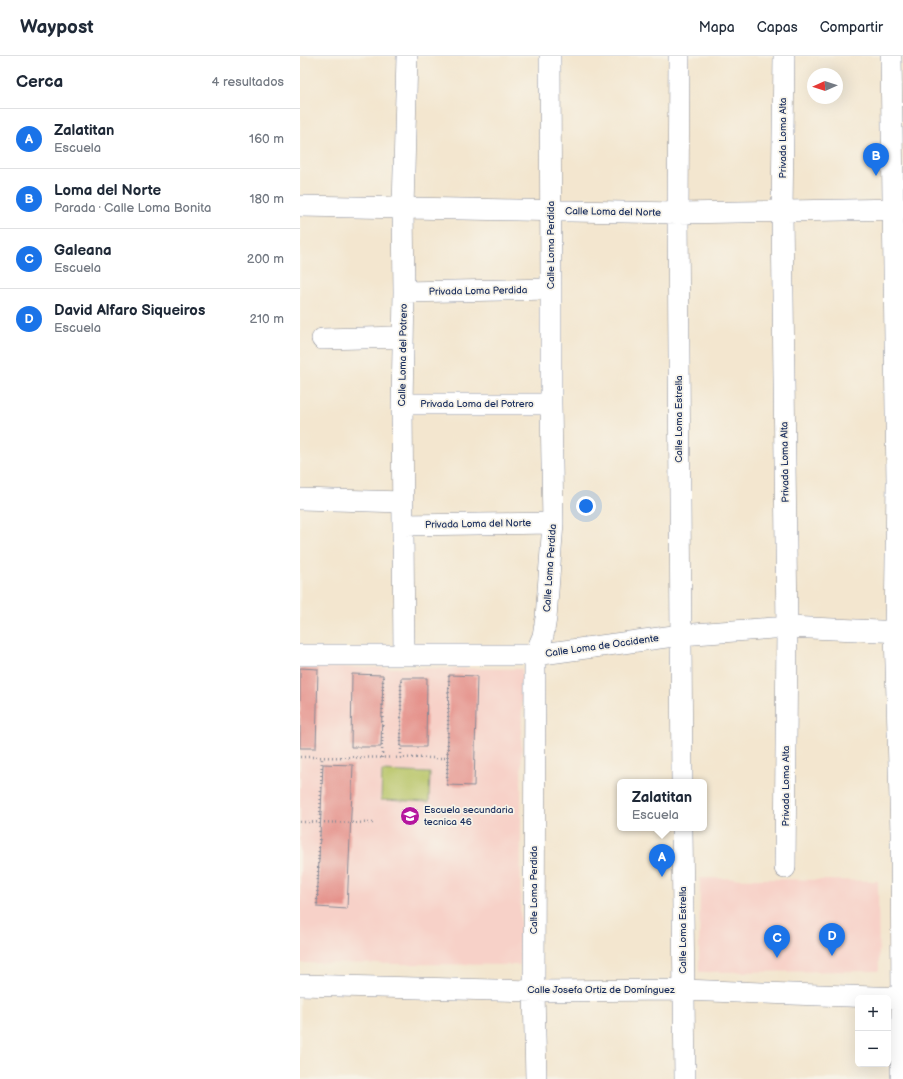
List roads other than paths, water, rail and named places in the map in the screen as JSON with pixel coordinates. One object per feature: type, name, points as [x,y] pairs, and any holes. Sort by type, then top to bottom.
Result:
[{"type":"street","name":"Calle Loma del Potrero","points":[[404,655],[402,404],[404,292],[403,208],[407,56]]},
{"type":"street","name":"Calle Loma Perdida","points":[[536,1079],[534,990],[535,655],[544,636],[553,523],[551,404],[550,56]]},
{"type":"street","name":"Calle Loma Estrella","points":[[679,56],[678,213],[682,779]]},
{"type":"street","name":"Privada Loma Alta","points":[[784,56],[782,212],[787,627],[785,868]]},
{"type":"street","points":[[891,56],[898,209],[897,482],[902,833],[901,1079]]},
{"type":"street","name":"Calle Loma del Norte","points":[[300,206],[678,213],[898,209]]},
{"type":"street","name":"Privada Loma Perdida","points":[[404,292],[551,289]]},
{"type":"street","points":[[322,339],[403,337]]},
{"type":"street","name":"Privada Loma del Potrero","points":[[402,404],[551,404]]},
{"type":"street","points":[[300,499],[403,502]]},
{"type":"street","name":"Privada Loma del Norte","points":[[403,526],[553,523]]},
{"type":"street","name":"Calle Loma de Occidente","points":[[300,655],[535,655],[681,635],[787,627],[899,632]]},
{"type":"street","name":"Calle Loma Estrella","points":[[682,831],[685,1079]]},
{"type":"street","name":"Calle Josefa Ortiz de Domínguez","points":[[300,985],[534,990],[683,990],[902,998]]},
{"type":"place","name":"Loma del Norte","points":[[876,176]]},
{"type":"place","name":"Escuela secundaria tecnica 46","points":[[410,816]]},
{"type":"place","name":"Zalatitan","points":[[662,877]]},
{"type":"place","name":"David Alfaro Siqueiros","points":[[832,956]]},
{"type":"place","name":"Galeana","points":[[777,958]]}]
